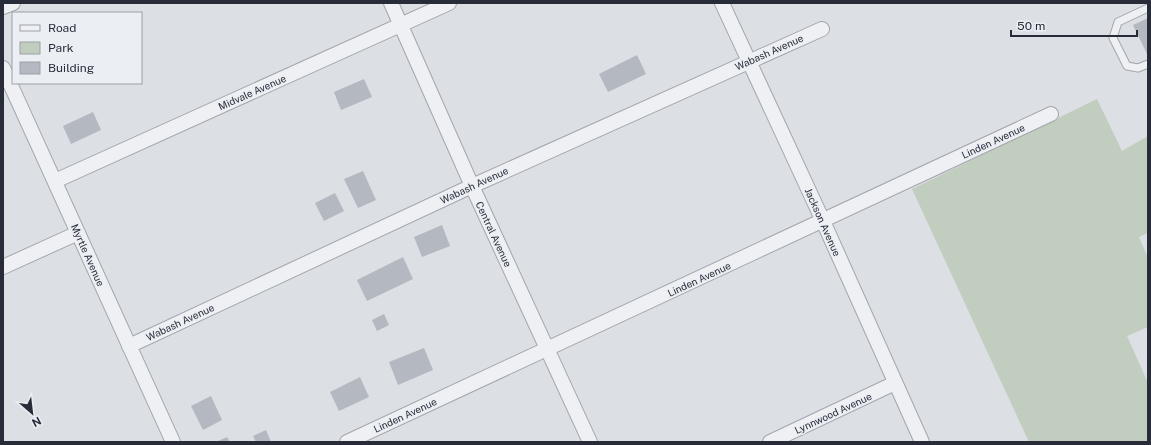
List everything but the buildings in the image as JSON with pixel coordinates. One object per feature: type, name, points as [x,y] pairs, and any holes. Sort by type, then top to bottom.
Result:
[{"type":"street","points":[[3,8],[13,3]]},
{"type":"street","name":"Central Avenue","points":[[391,3],[472,186],[590,442]]},
{"type":"street","name":"Midvale Avenue","points":[[55,181],[449,3]]},
{"type":"street","name":"Jackson Avenue","points":[[722,3],[823,221],[922,442]]},
{"type":"street","name":"Wabash Avenue","points":[[129,346],[472,186],[822,29]]},
{"type":"street","name":"Myrtle Avenue","points":[[3,68],[173,442]]},
{"type":"street","name":"Linden Avenue","points":[[347,442],[548,350],[1051,114]]},
{"type":"street","points":[[3,267],[78,233]]},
{"type":"street","name":"Lynnwood Avenue","points":[[770,442],[895,383]]},
{"type":"lane","points":[[1148,8],[1118,22],[1113,38],[1127,66],[1138,68],[1148,64]]},
{"type":"green space","points":[[1097,99],[1122,151],[1148,136],[1148,233],[1139,237],[1148,258],[1148,327],[1127,336],[1148,383],[1148,442],[1029,442],[912,189]]}]
